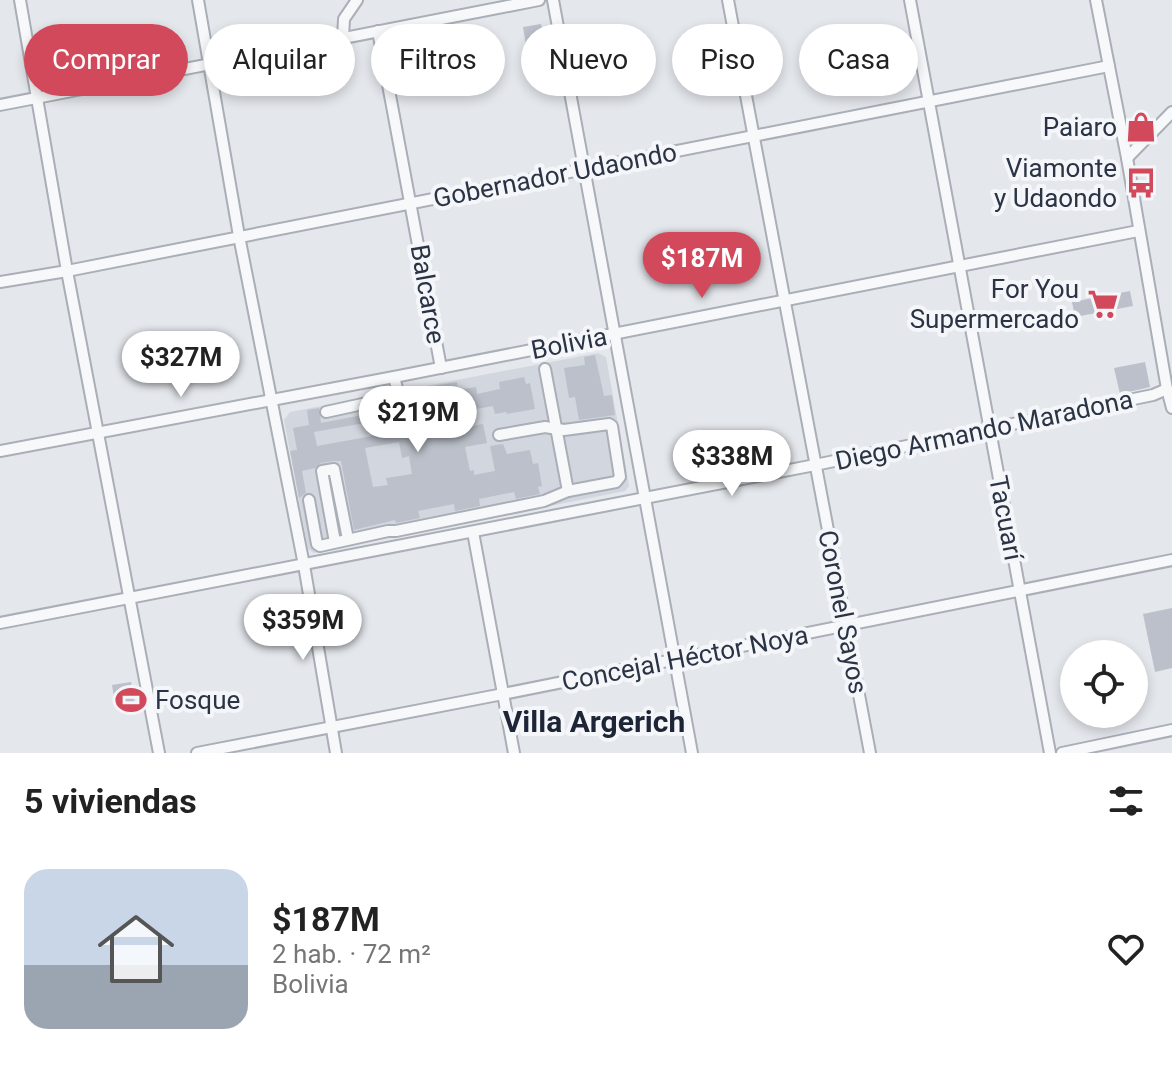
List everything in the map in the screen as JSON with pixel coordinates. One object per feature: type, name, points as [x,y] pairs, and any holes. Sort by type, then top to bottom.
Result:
[{"type":"street","points":[[20,0],[67,271],[159,753]]},
{"type":"street","points":[[198,0],[204,35]]},
{"type":"street","points":[[344,24],[357,0]]},
{"type":"street","points":[[414,24],[539,0]]},
{"type":"street","points":[[553,0],[692,753]]},
{"type":"street","name":"Coronel Sayos","points":[[728,0],[870,753]]},
{"type":"street","name":"Tacuarí","points":[[910,0],[1050,753]]},
{"type":"street","points":[[1096,0],[1172,408]]},
{"type":"street","points":[[0,105],[204,65]]},
{"type":"street","name":"Gobernador Udaondo","points":[[0,282],[1109,66]]},
{"type":"street","points":[[215,96],[304,565],[336,753]]},
{"type":"street","name":"Balcarce","points":[[391,96],[441,368]]},
{"type":"street","points":[[1127,158],[1172,112]]},
{"type":"street","name":"Bolivia","points":[[0,451],[1138,231]]},
{"type":"street","points":[[545,369],[568,491]]},
{"type":"street","points":[[326,412],[399,396],[394,377]]},
{"type":"street","name":"Diego Armando Maradona","points":[[0,623],[815,465],[1153,395],[1169,386]]},
{"type":"street","points":[[309,500],[317,544],[320,546],[551,499],[568,491],[618,480],[621,475],[612,426],[609,424],[564,430],[545,427],[499,435]]},
{"type":"street","points":[[617,453],[635,450]]},
{"type":"street","points":[[335,542],[322,471],[334,469],[348,539]]},
{"type":"street","points":[[551,499],[554,514]]},
{"type":"street","points":[[295,517],[342,507]]},
{"type":"street","points":[[393,530],[396,546]]},
{"type":"street","points":[[473,532],[514,753]]},
{"type":"street","name":"Concejal Héctor Noya","points":[[197,753],[1172,560]]},
{"type":"street","points":[[1062,753],[1172,730]]},
{"type":"shaded area","points":[[598,353],[606,357],[629,486],[625,491],[314,553],[308,549],[284,420],[290,412]]},
{"type":"building","name":"For You Supermercado","points":[[1130,291],[1133,306],[1075,317],[1072,302]]},
{"type":"building","points":[[595,355],[604,396],[612,395],[615,415],[579,420],[575,397],[569,398],[564,368],[585,365],[584,357]]},
{"type":"building","points":[[1145,362],[1150,387],[1120,394],[1114,368]]},
{"type":"building","points":[[524,377],[526,384],[530,383],[535,409],[495,414],[493,406],[459,412],[462,428],[483,424],[487,443],[465,447],[470,471],[474,470],[474,475],[495,471],[490,446],[503,444],[507,454],[530,450],[533,464],[538,463],[542,486],[538,487],[540,494],[516,499],[514,492],[479,499],[480,506],[455,511],[454,504],[418,511],[420,518],[396,523],[395,520],[354,530],[341,461],[333,461],[302,471],[306,493],[299,498],[290,451],[297,450],[293,428],[309,425],[307,410],[319,408],[321,423],[388,407],[389,411],[412,407],[411,400],[429,396],[427,387],[457,382],[458,390],[476,387],[477,394],[500,389],[499,382]],"holes":[[[376,421],[378,435],[317,446],[314,432]],[[399,442],[402,458],[409,456],[412,474],[386,478],[388,485],[373,487],[365,448]]]},
{"type":"building","points":[[1172,608],[1172,668],[1155,672],[1143,614]]},
{"type":"building","points":[[131,682],[135,706],[116,709],[112,685]]},
{"type":"place","name":"Paiaro","points":[[1141,127]]},
{"type":"place","name":"Viamonte y Udaondo","points":[[1141,183]]},
{"type":"place","name":"For You Supermercado","points":[[1103,304]]},
{"type":"place","name":"Fosque","points":[[131,700]]},
{"type":"district","name":"Villa Argerich","points":[[594,721]]}]
